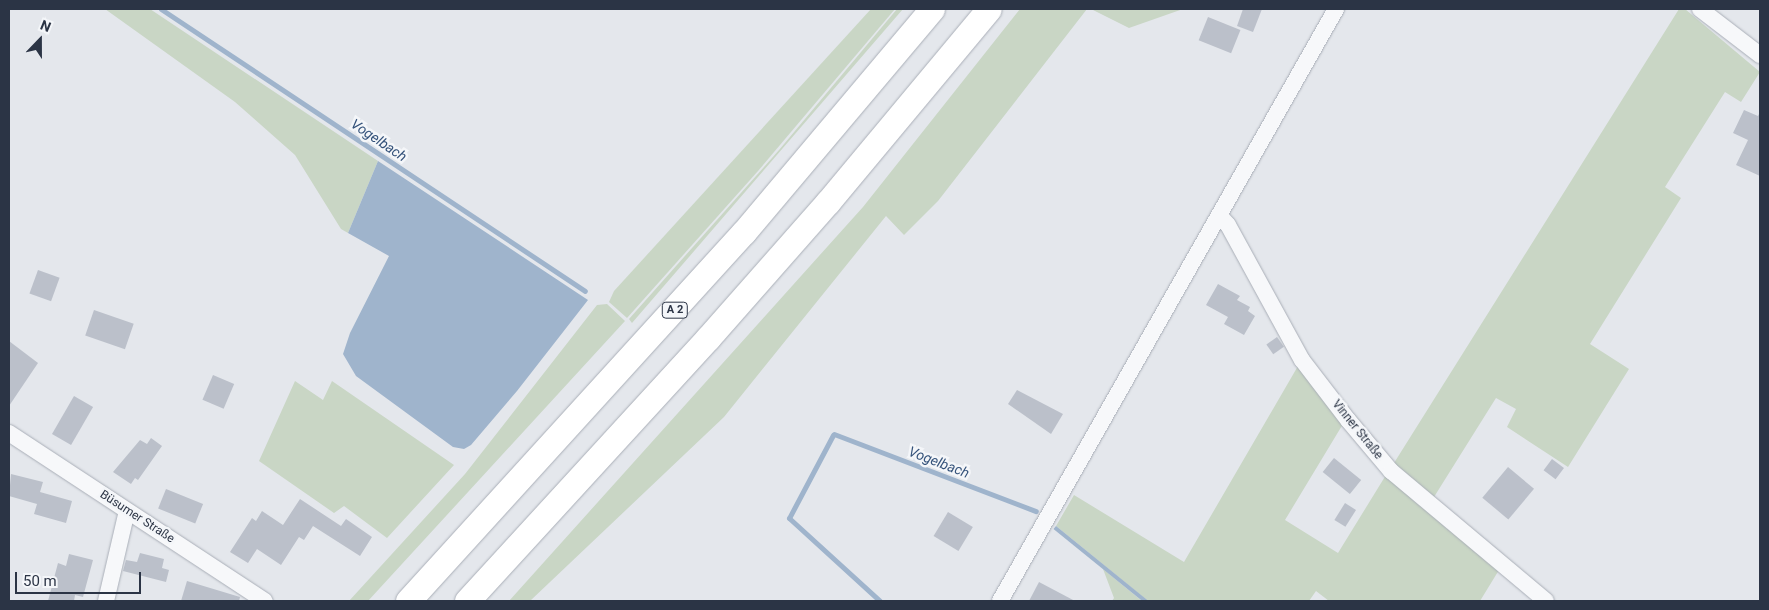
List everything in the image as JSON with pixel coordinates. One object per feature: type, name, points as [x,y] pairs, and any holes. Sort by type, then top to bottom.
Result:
[{"type":"highway","name":"A 2","points":[[408,601],[731,247],[932,9]]},
{"type":"highway","points":[[467,601],[708,338],[828,202],[989,9]]},
{"type":"street","points":[[1000,601],[1336,9]]},
{"type":"street","points":[[1700,9],[1760,55]]},
{"type":"street","name":"Vinner Straße","points":[[1218,215],[1228,225],[1302,360],[1354,428],[1391,471],[1546,601]]},
{"type":"street","name":"Büsumer Straße","points":[[9,433],[264,601]]},
{"type":"street","points":[[106,601],[126,511]]},
{"type":"green space","points":[[105,9],[150,9],[378,161],[348,233],[341,229],[295,155],[235,102]]},
{"type":"green space","points":[[871,9],[895,9],[758,171],[627,318],[609,302],[614,291]]},
{"type":"green space","points":[[897,9],[903,9],[632,323],[629,319],[779,150]]},
{"type":"green space","points":[[1020,9],[1087,9],[938,201],[904,235],[886,216],[724,417],[530,601],[509,601],[863,207]]},
{"type":"green space","points":[[1091,9],[1183,9],[1129,28]]},
{"type":"green space","points":[[1679,9],[1685,9],[1760,72],[1741,102],[1725,92],[1665,187],[1681,198],[1590,344],[1629,369],[1568,467],[1507,427],[1516,409],[1496,398],[1434,497],[1394,463]]},
{"type":"green space","points":[[607,304],[625,321],[368,601],[349,601],[465,474],[597,305]]},
{"type":"green space","points":[[1298,366],[1343,424],[1285,520],[1338,553],[1386,475],[1499,570],[1480,601],[1329,601],[1316,591],[1309,601],[1148,601],[1056,526],[1074,495],[1184,562]]},
{"type":"green space","points":[[295,381],[323,400],[332,381],[454,465],[387,538],[344,506],[334,513],[259,461]]},
{"type":"green space","points":[[1103,569],[1142,601],[1112,601],[1114,598]]},
{"type":"water","points":[[378,161],[588,300],[517,391],[471,445],[464,449],[453,447],[356,376],[343,354],[350,333],[389,256],[348,233]]},
{"type":"water","points":[[1056,526],[1148,601],[1142,601],[1053,529]]},
{"type":"building","points":[[1243,9],[1262,9],[1253,32],[1237,26]]},
{"type":"building","points":[[1208,17],[1240,30],[1231,53],[1199,40]]},
{"type":"building","points":[[1744,110],[1758,116],[1760,112],[1760,176],[1736,165],[1748,140],[1733,133]]},
{"type":"building","points":[[38,270],[60,278],[51,301],[29,293]]},
{"type":"building","points":[[1218,284],[1240,296],[1237,300],[1250,307],[1248,311],[1255,316],[1244,335],[1224,324],[1228,317],[1206,305]]},
{"type":"building","points":[[94,310],[134,324],[125,349],[85,336]]},
{"type":"building","points":[[1277,337],[1284,347],[1273,354],[1266,344]]},
{"type":"building","points":[[9,341],[38,363],[9,406]]},
{"type":"building","points":[[213,375],[234,384],[224,409],[202,400]]},
{"type":"building","points":[[1017,390],[1063,414],[1051,434],[1008,404]]},
{"type":"building","points":[[74,396],[93,407],[71,445],[52,434]]},
{"type":"building","points":[[151,438],[162,446],[138,480],[135,478],[131,484],[113,472],[140,440],[147,444]]},
{"type":"building","points":[[1334,458],[1361,480],[1350,494],[1323,472]]},
{"type":"building","points":[[1552,459],[1564,468],[1556,479],[1544,470]]},
{"type":"building","points":[[1508,467],[1534,489],[1508,519],[1482,498]]},
{"type":"building","points":[[11,474],[43,482],[40,492],[72,501],[66,523],[34,514],[37,504],[9,496]]},
{"type":"building","points":[[166,489],[203,504],[195,523],[158,508]]},
{"type":"building","points":[[300,499],[341,526],[346,519],[372,537],[360,556],[313,526],[304,540],[299,537],[281,565],[257,549],[248,563],[230,552],[252,518],[256,521],[262,511],[283,525]]},
{"type":"building","points":[[1345,503],[1356,510],[1345,527],[1334,520]]},
{"type":"building","points":[[948,512],[973,527],[958,551],[934,536]]},
{"type":"building","points":[[140,553],[164,559],[162,568],[169,570],[166,582],[123,571],[126,560],[137,562]]},
{"type":"building","points":[[69,554],[93,560],[83,597],[75,595],[74,601],[48,601],[58,563],[66,566]]},
{"type":"building","points":[[187,581],[240,597],[239,601],[181,601]]},
{"type":"building","points":[[1039,582],[1075,601],[1029,601]]},
{"type":"waterway","name":"Vogelbach","points":[[161,9],[585,291]]},
{"type":"waterway","name":"Vogelbach","points":[[834,434],[1036,511]]},
{"type":"waterway","points":[[833,435],[789,518],[880,601]]}]
